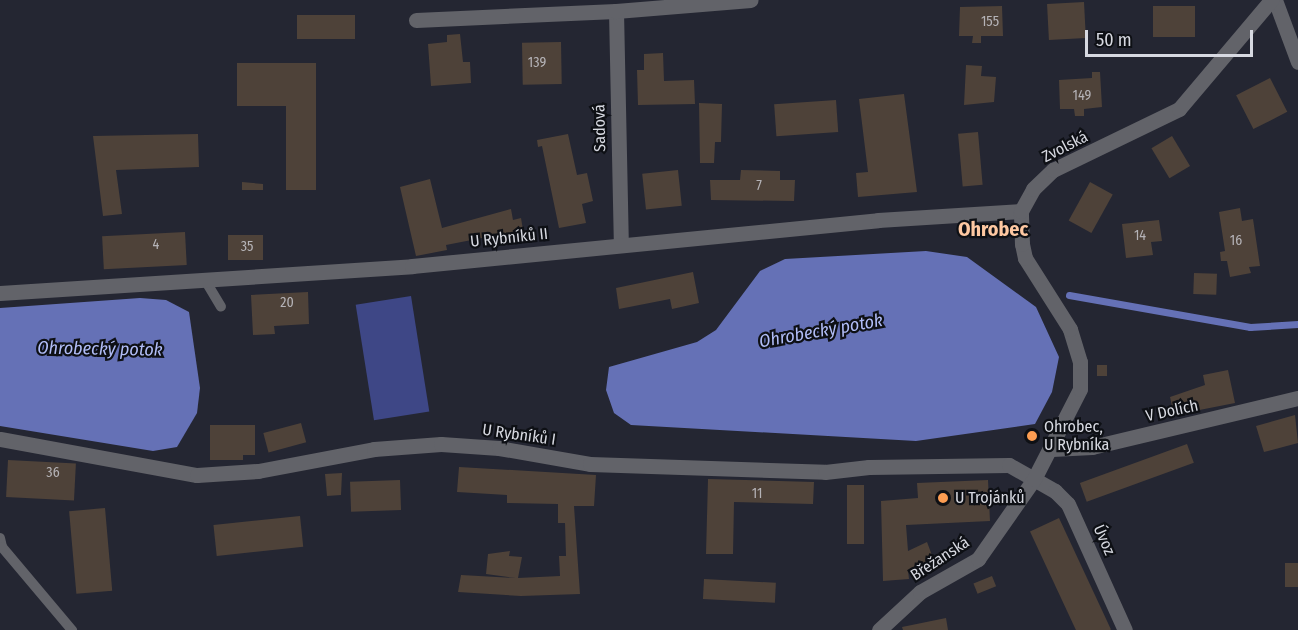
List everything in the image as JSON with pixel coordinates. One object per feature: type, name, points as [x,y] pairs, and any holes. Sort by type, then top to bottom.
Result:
[{"type":"street","points":[[416,20],[616,11],[751,0]]},
{"type":"street","points":[[1273,0],[1298,62]]},
{"type":"street","name":"Zvolská","points":[[1021,211],[1033,189],[1053,170],[1179,109],[1273,0]]},
{"type":"street","name":"Sadová","points":[[616,11],[621,245]]},
{"type":"street","points":[[1021,211],[1025,258],[1070,329],[1080,362],[1080,389],[1052,449]]},
{"type":"street","name":"U Rybníků II","points":[[0,293],[412,266],[621,245],[1021,211]]},
{"type":"street","name":"V Dolích","points":[[1052,449],[1092,447],[1298,398]]},
{"type":"street","name":"U Rybníků I","points":[[0,439],[197,476],[258,471],[374,449],[441,444],[499,448],[590,464],[825,472],[869,467],[1009,465],[1034,479]]},
{"type":"street","name":"Břežanská","points":[[879,630],[920,592],[978,559],[1034,479],[1052,449]]},
{"type":"street","name":"Úvoz","points":[[1034,479],[1068,504],[1125,630]]},
{"type":"lane","points":[[205,280],[221,307]]},
{"type":"lane","points":[[0,538],[2,548],[72,630]]},
{"type":"shaded area","points":[[411,296],[429,412],[374,420],[356,305]]},
{"type":"water","points":[[926,251],[967,257],[1036,307],[1059,357],[1052,392],[1035,424],[916,441],[631,425],[614,413],[606,390],[609,367],[697,342],[716,330],[760,271],[785,259]]},
{"type":"water","points":[[140,298],[166,300],[189,312],[200,388],[197,413],[177,447],[153,451],[0,426],[0,308]]},
{"type":"building","points":[[1084,2],[1086,38],[1049,40],[1047,4]]},
{"type":"building","points":[[1002,6],[1003,36],[981,36],[981,43],[972,43],[973,36],[959,36],[960,7]]},
{"type":"building","points":[[1153,6],[1195,6],[1195,37],[1153,37]]},
{"type":"building","points":[[297,15],[355,15],[355,39],[297,39]]},
{"type":"building","points":[[460,34],[463,62],[470,62],[471,83],[431,86],[428,44],[447,42],[447,35]]},
{"type":"building","points":[[561,42],[562,84],[523,85],[522,43]]},
{"type":"building","points":[[663,53],[664,81],[694,80],[695,104],[638,105],[637,70],[644,70],[644,54]]},
{"type":"building","points":[[237,63],[316,63],[316,190],[286,190],[286,106],[237,106]]},
{"type":"building","points":[[966,65],[982,66],[981,76],[996,77],[994,102],[964,105]]},
{"type":"building","points":[[1092,72],[1100,72],[1102,107],[1084,109],[1084,116],[1075,116],[1074,109],[1060,109],[1059,80],[1092,78]]},
{"type":"building","points":[[1270,78],[1287,112],[1253,129],[1236,95]]},
{"type":"building","points":[[904,94],[917,192],[858,197],[856,173],[868,172],[859,99]]},
{"type":"building","points":[[836,100],[838,132],[776,136],[774,104]]},
{"type":"building","points":[[699,103],[722,104],[721,142],[715,142],[714,163],[700,163]]},
{"type":"building","points":[[978,132],[983,185],[963,187],[958,134]]},
{"type":"building","points":[[198,134],[199,167],[116,170],[122,214],[103,216],[93,136]]},
{"type":"building","points":[[568,134],[577,175],[587,173],[593,201],[582,204],[586,223],[559,228],[542,146],[538,147],[537,140]]},
{"type":"building","points":[[1172,136],[1190,166],[1169,178],[1151,148]]},
{"type":"building","points":[[678,170],[682,206],[646,210],[642,174]]},
{"type":"building","points":[[741,170],[780,171],[780,180],[795,180],[794,201],[711,200],[710,180],[740,180]]},
{"type":"building","points":[[430,179],[442,228],[511,209],[513,220],[521,218],[523,230],[446,245],[447,250],[416,256],[400,187]]},
{"type":"building","points":[[242,182],[263,184],[263,190],[242,190]]},
{"type":"building","points":[[1090,182],[1113,195],[1091,233],[1069,220]]},
{"type":"building","points":[[1240,208],[1242,221],[1253,219],[1260,266],[1249,267],[1251,273],[1230,277],[1227,261],[1221,261],[1220,252],[1225,251],[1219,212]]},
{"type":"building","points":[[1159,220],[1162,241],[1151,242],[1153,255],[1126,258],[1122,224]]},
{"type":"building","points":[[185,232],[187,265],[104,269],[102,236]]},
{"type":"building","points":[[228,235],[263,235],[263,260],[228,260]]},
{"type":"building","points":[[693,272],[699,303],[672,309],[670,299],[619,309],[616,288]]},
{"type":"building","points":[[1194,273],[1217,274],[1216,295],[1193,294]]},
{"type":"building","points":[[308,292],[309,324],[274,326],[275,334],[253,335],[251,295]]},
{"type":"building","points":[[1097,365],[1107,365],[1107,376],[1097,376]]},
{"type":"building","points":[[1228,370],[1235,403],[1174,415],[1170,397],[1205,385],[1203,375]]},
{"type":"building","points":[[1295,415],[1298,443],[1264,452],[1256,426]]},
{"type":"building","points":[[301,423],[306,442],[269,452],[263,433]]},
{"type":"building","points":[[210,425],[255,425],[255,455],[243,455],[243,460],[210,460]]},
{"type":"building","points":[[1187,444],[1194,463],[1087,502],[1080,483]]},
{"type":"building","points":[[8,460],[76,464],[74,501],[6,497]]},
{"type":"building","points":[[459,467],[596,475],[594,506],[574,506],[580,594],[521,596],[458,592],[461,575],[516,578],[486,574],[488,554],[510,551],[509,556],[522,557],[518,578],[560,576],[559,556],[566,556],[565,523],[558,523],[558,504],[507,503],[507,495],[457,492]]},
{"type":"building","points":[[342,473],[341,495],[327,496],[325,474]]},
{"type":"building","points":[[708,479],[814,482],[813,504],[734,502],[733,554],[706,554]]},
{"type":"building","points":[[400,480],[401,510],[351,512],[350,482]]},
{"type":"building","points":[[988,480],[990,521],[906,525],[908,551],[927,542],[933,558],[908,570],[909,579],[883,581],[881,501],[918,498],[917,483]]},
{"type":"building","points":[[847,485],[864,485],[864,544],[847,544]]},
{"type":"building","points":[[105,508],[112,591],[76,594],[69,511]]},
{"type":"building","points":[[300,516],[303,547],[217,556],[213,525]]},
{"type":"building","points":[[1059,518],[1111,629],[1076,630],[1030,532]]},
{"type":"building","points":[[1285,563],[1298,563],[1298,587],[1285,587]]},
{"type":"building","points":[[992,576],[996,586],[978,594],[973,583]]},
{"type":"building","points":[[704,579],[776,583],[775,603],[703,599]]},
{"type":"building","points":[[946,618],[948,630],[903,630],[902,627]]},
{"type":"waterway","name":"Ohrobecký potok","points":[[1069,295],[1250,327],[1298,324]]},
{"type":"place","name":"Ohrobec, U Rybníka","points":[[1032,436]]},
{"type":"place","name":"U Trojánků","points":[[943,498]]},
{"type":"district","name":"Ohrobec","points":[[993,229]]}]
